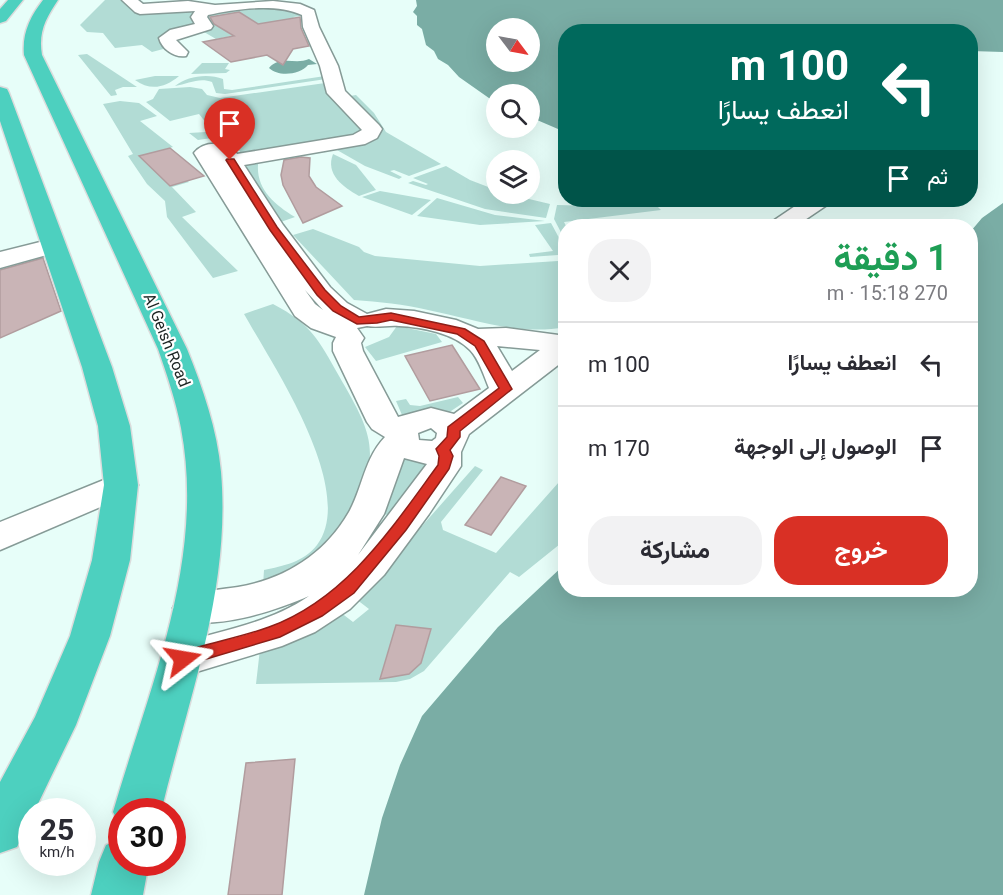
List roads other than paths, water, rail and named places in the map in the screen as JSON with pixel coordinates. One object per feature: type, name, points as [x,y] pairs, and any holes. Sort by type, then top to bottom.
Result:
[{"type":"highway","name":"Al Geish Road","points":[[51,0],[33,26],[30,45],[33,55],[75,138],[98,194],[157,310],[178,357],[194,413],[204,479],[204,516],[193,608],[183,659],[141,798]]},
{"type":"highway","points":[[0,93],[20,146],[52,246],[73,295],[106,396],[114,426],[121,485],[111,560],[90,636],[54,725],[0,830]]},
{"type":"highway","points":[[117,895],[121,876]]},
{"type":"street","points":[[129,0],[140,9],[177,6],[207,11],[285,4],[297,5],[307,11],[311,27],[329,66],[336,93],[372,129],[370,134],[358,140],[230,160],[273,228],[321,292],[357,327]]},
{"type":"street","points":[[180,52],[167,41],[167,38],[176,33],[205,26],[199,17],[207,11]]},
{"type":"street","points":[[791,219],[809,207]]},
{"type":"street","points":[[0,260],[52,246]]},
{"type":"street","points":[[401,437],[383,422],[348,351],[347,343],[357,327],[385,316],[398,317],[442,326],[473,338],[506,337],[558,344]]},
{"type":"street","points":[[473,338],[486,352],[505,389]]},
{"type":"street","points":[[448,439],[505,389],[558,350]]},
{"type":"street","points":[[183,659],[242,643],[298,622],[332,601],[355,559],[385,518],[444,466],[448,439],[441,420],[421,419],[412,422],[382,463],[385,518]]},
{"type":"street","points":[[0,537],[121,485]]},
{"type":"street","points":[[193,608],[247,601],[290,590],[355,559]]}]
